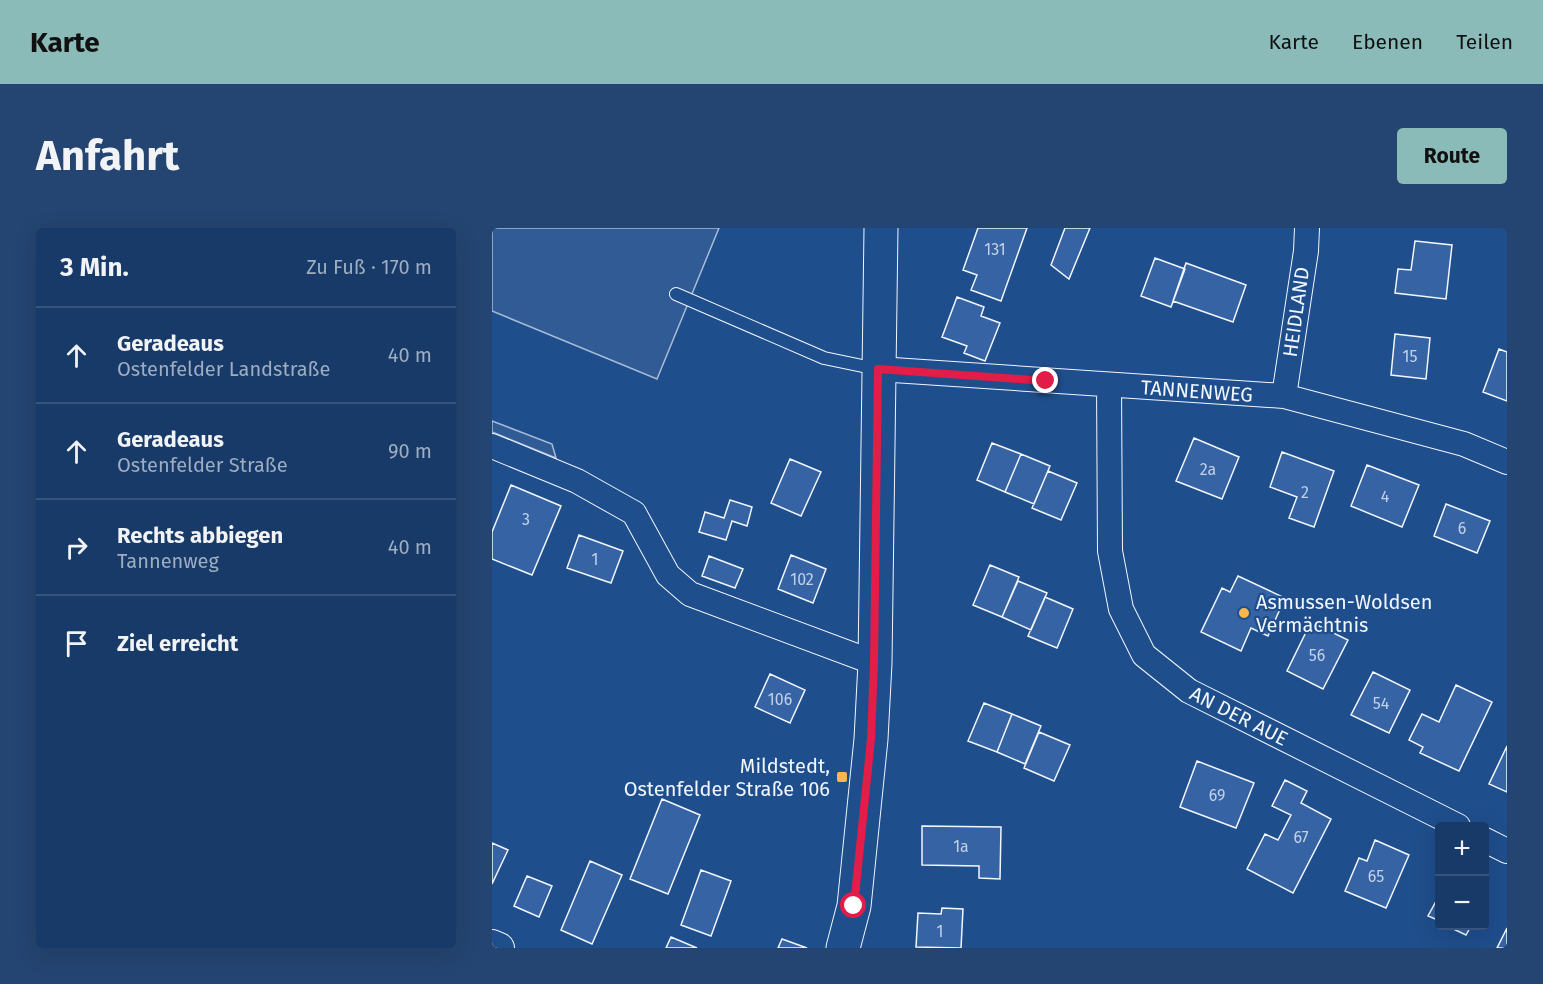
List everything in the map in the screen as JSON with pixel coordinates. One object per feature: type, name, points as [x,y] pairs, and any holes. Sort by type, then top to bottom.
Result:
[{"type":"main road","points":[[843,948],[854,906],[871,739],[881,228]]},
{"type":"street","name":"HEIDLAND","points":[[1284,396],[1306,251],[1307,228]]},
{"type":"street","name":"TANNENWEG","points":[[878,369],[1284,396],[1464,444],[1507,462]]},
{"type":"street","name":"AN DER AUE","points":[[1109,385],[1110,551],[1121,609],[1144,655],[1189,691],[1450,822]]},
{"type":"street","points":[[492,446],[577,481],[634,513],[668,575],[690,594],[874,663]]},
{"type":"street","points":[[1489,842],[1507,851]]},
{"type":"street","points":[[492,945],[499,948]]},
{"type":"lane","points":[[676,294],[824,358],[878,369]]},
{"type":"shaded area","points":[[492,228],[719,228],[657,379],[492,311]]},
{"type":"shaded area","points":[[492,421],[552,444],[556,458],[492,432]]},
{"type":"building","points":[[978,228],[1027,228],[1001,301],[971,290],[977,275],[963,270]]},
{"type":"building","points":[[1065,228],[1090,228],[1069,279],[1051,265]]},
{"type":"building","points":[[1415,241],[1452,245],[1446,299],[1395,293],[1398,269],[1411,270]]},
{"type":"building","points":[[1155,258],[1185,269],[1171,307],[1141,296]]},
{"type":"building","points":[[1186,263],[1246,285],[1233,322],[1173,301]]},
{"type":"building","points":[[957,297],[984,307],[981,316],[1000,323],[985,361],[964,353],[967,346],[942,337]]},
{"type":"building","points":[[1395,334],[1430,338],[1426,379],[1391,375]]},
{"type":"building","points":[[1499,349],[1507,352],[1507,401],[1483,392]]},
{"type":"building","points":[[1194,438],[1239,457],[1222,499],[1176,481]]},
{"type":"building","points":[[992,443],[1021,454],[1005,492],[977,480]]},
{"type":"building","points":[[1282,452],[1334,471],[1314,527],[1289,518],[1297,497],[1270,487]]},
{"type":"building","points":[[1021,454],[1050,466],[1034,504],[1005,492]]},
{"type":"building","points":[[790,459],[821,472],[801,516],[771,503]]},
{"type":"building","points":[[1367,465],[1419,485],[1402,527],[1351,506]]},
{"type":"building","points":[[1048,471],[1077,483],[1061,520],[1032,508]]},
{"type":"building","points":[[511,485],[561,506],[532,575],[492,559],[492,532]]},
{"type":"building","points":[[730,500],[752,507],[747,526],[732,521],[726,540],[699,532],[705,512],[724,518]]},
{"type":"building","points":[[1446,504],[1490,521],[1477,553],[1434,536]]},
{"type":"building","points":[[579,535],[623,551],[611,583],[567,568]]},
{"type":"building","points":[[791,555],[826,569],[813,603],[778,589]]},
{"type":"building","points":[[709,556],[743,569],[735,588],[702,576]]},
{"type":"building","points":[[990,565],[1019,577],[1002,617],[973,605]]},
{"type":"building","name":"Asmussen-Woldsen Vermächtnis","points":[[1238,576],[1285,598],[1268,636],[1251,628],[1241,651],[1201,632],[1222,588],[1230,592]]},
{"type":"building","points":[[1018,581],[1047,593],[1031,630],[1002,617]]},
{"type":"building","points":[[1045,597],[1073,609],[1057,648],[1028,636]]},
{"type":"building","points":[[1311,622],[1348,640],[1323,689],[1287,671]]},
{"type":"building","points":[[1373,672],[1410,690],[1389,733],[1351,715]]},
{"type":"building","points":[[770,674],[805,690],[790,723],[755,707]]},
{"type":"building","points":[[1456,685],[1492,702],[1459,771],[1420,753],[1423,747],[1409,740],[1422,714],[1439,722]]},
{"type":"building","points":[[984,703],[1012,714],[997,752],[968,741]]},
{"type":"building","points":[[1012,714],[1041,726],[1025,764],[997,752]]},
{"type":"building","points":[[1039,732],[1070,745],[1054,781],[1024,768]]},
{"type":"building","points":[[1507,746],[1507,792],[1489,784]]},
{"type":"building","points":[[1197,761],[1254,783],[1236,828],[1180,807]]},
{"type":"building","points":[[1285,780],[1307,791],[1301,803],[1331,819],[1293,893],[1247,869],[1265,834],[1278,840],[1291,815],[1272,806]]},
{"type":"building","points":[[662,799],[700,815],[668,894],[630,879]]},
{"type":"building","points":[[922,826],[1001,827],[1000,879],[979,878],[979,866],[922,865]]},
{"type":"building","points":[[1375,840],[1409,855],[1386,908],[1345,891],[1359,858],[1367,861]]},
{"type":"building","points":[[492,843],[508,850],[492,884]]},
{"type":"building","points":[[590,861],[622,875],[592,944],[561,930]]},
{"type":"building","points":[[701,870],[731,881],[711,936],[681,925]]},
{"type":"building","points":[[527,876],[552,886],[539,917],[514,906]]},
{"type":"building","points":[[1435,903],[1435,919],[1428,916]]},
{"type":"building","points":[[942,908],[963,909],[961,948],[916,947],[918,913],[941,914]]},
{"type":"building","points":[[1507,928],[1507,948],[1497,948]]},
{"type":"building","points":[[1455,930],[1469,930],[1466,935]]},
{"type":"building","points":[[671,937],[697,948],[666,948]]},
{"type":"building","points":[[782,939],[807,948],[778,948]]},
{"type":"place","name":"Asmussen-Woldsen Vermächtnis","points":[[1244,613]]},
{"type":"place","name":"Mildstedt, Ostenfelder Straße 106","points":[[842,777]]},
{"type":"route","points":[[854,906],[871,739],[878,369],[1046,381]]}]
